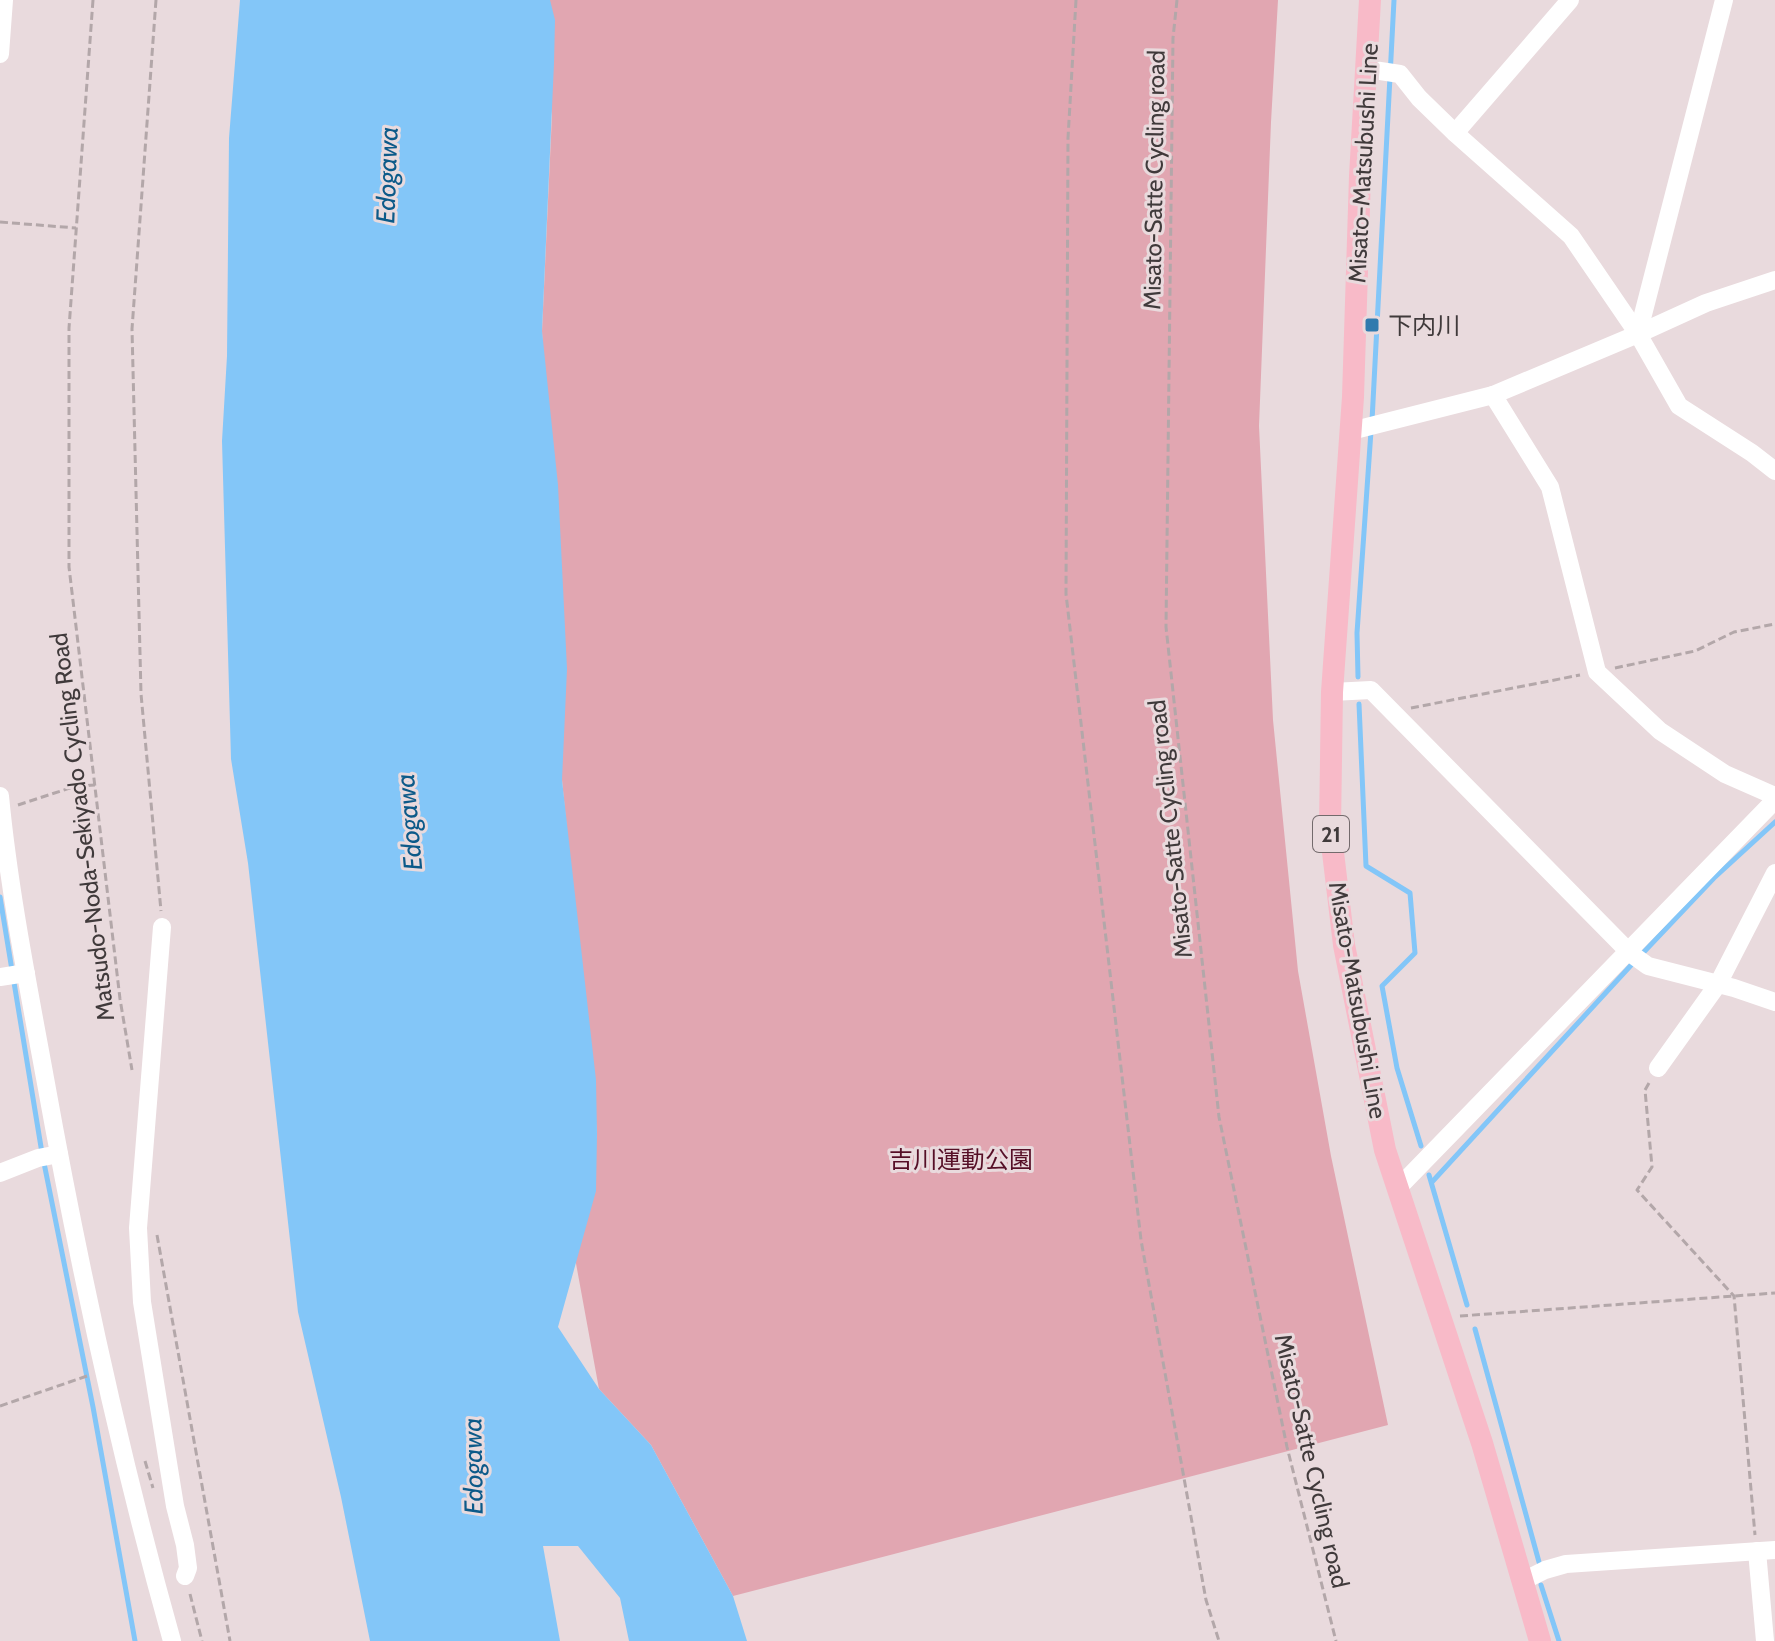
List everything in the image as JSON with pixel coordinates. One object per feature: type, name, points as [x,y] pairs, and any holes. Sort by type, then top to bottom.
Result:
[{"type":"main road","name":"Misato-Matsubushi Line","points":[[1370,0],[1374,70],[1360,176],[1367,428],[1332,692],[1330,827],[1344,945],[1385,1150],[1489,1465],[1540,1641]]},
{"type":"street","points":[[0,54],[4,0]]},
{"type":"street","points":[[1455,133],[1570,0]]},
{"type":"street","points":[[1638,334],[1724,0]]},
{"type":"street","points":[[1374,70],[1400,74],[1419,98],[1455,133],[1571,236],[1638,334],[1679,406],[1775,471]]},
{"type":"street","points":[[1367,428],[1493,395],[1706,303],[1775,280]]},
{"type":"street","points":[[1398,1188],[1630,953],[1775,798],[1725,774],[1660,731],[1597,672],[1550,487],[1493,395]]},
{"type":"street","points":[[1332,692],[1371,690],[1630,953],[1648,966],[1775,1002]]},
{"type":"street","points":[[1,807],[26,973],[103,1370],[172,1641]]},
{"type":"street","points":[[1658,1068],[1718,984],[1775,873]]},
{"type":"street","points":[[162,927],[138,1228],[142,1302],[173,1492],[185,1545],[188,1568],[185,1576]]},
{"type":"street","points":[[0,977],[26,973]]},
{"type":"street","points":[[0,1173],[38,1158],[59,1154]]},
{"type":"street","points":[[1523,1581],[1566,1564],[1766,1550],[1765,1641]]},
{"type":"path","name":"Matsudo-Noda-Sekiyado Cycling Road","points":[[93,0],[69,328],[69,567],[120,999],[133,1075]]},
{"type":"path","points":[[156,0],[132,329],[141,694],[162,927]]},
{"type":"path","points":[[1076,0],[1068,138],[1066,594],[1141,1240],[1206,1600],[1219,1641]]},
{"type":"path","name":"Misato-Satte Cycling road","points":[[1177,0],[1173,38],[1166,627],[1219,1117],[1287,1447],[1336,1641]]},
{"type":"path","points":[[0,222],[76,228]]},
{"type":"path","points":[[1,807],[20,805],[49,793],[95,785]]},
{"type":"path","points":[[1658,1068],[1645,1090],[1652,1167],[1637,1190],[1734,1296],[1766,1550]]},
{"type":"path","points":[[154,1221],[230,1641]]},
{"type":"path","points":[[1442,1317],[1775,1293]]},
{"type":"path","points":[[0,1406],[103,1370]]},
{"type":"green space","name":"吉川運動公園","points":[[536,0],[1278,0],[1259,426],[1273,720],[1298,971],[1331,1156],[1388,1425],[733,1596],[651,1445],[599,1389],[575,1258],[597,1134],[562,780],[542,331],[552,115]]},
{"type":"water","name":"Edogawa","points":[[240,0],[550,0],[555,20],[554,63],[542,331],[558,485],[567,669],[562,780],[596,1080],[597,1134],[596,1191],[558,1327],[599,1389],[651,1445],[733,1596],[747,1641],[629,1641],[620,1598],[578,1546],[543,1546],[560,1641],[370,1641],[341,1497],[298,1312],[248,863],[231,759],[222,441],[227,356],[229,138]]},
{"type":"waterway","points":[[1372,421],[1394,0]]},
{"type":"waterway","points":[[1358,677],[1357,633],[1371,431]]},
{"type":"waterway","points":[[1359,704],[1366,866],[1410,893],[1415,953],[1382,986],[1397,1068],[1421,1146]]},
{"type":"waterway","points":[[1641,955],[1714,878],[1775,822]]},
{"type":"waterway","points":[[0,897],[42,1153]]},
{"type":"waterway","points":[[1432,1182],[1634,962]]},
{"type":"waterway","points":[[44,1163],[93,1407],[135,1641]]},
{"type":"waterway","points":[[1429,1175],[1467,1305]]},
{"type":"waterway","points":[[1475,1329],[1539,1562]]},
{"type":"waterway","points":[[1541,1585],[1559,1641]]},
{"type":"place","name":"下内川","points":[[1372,325]]}]
